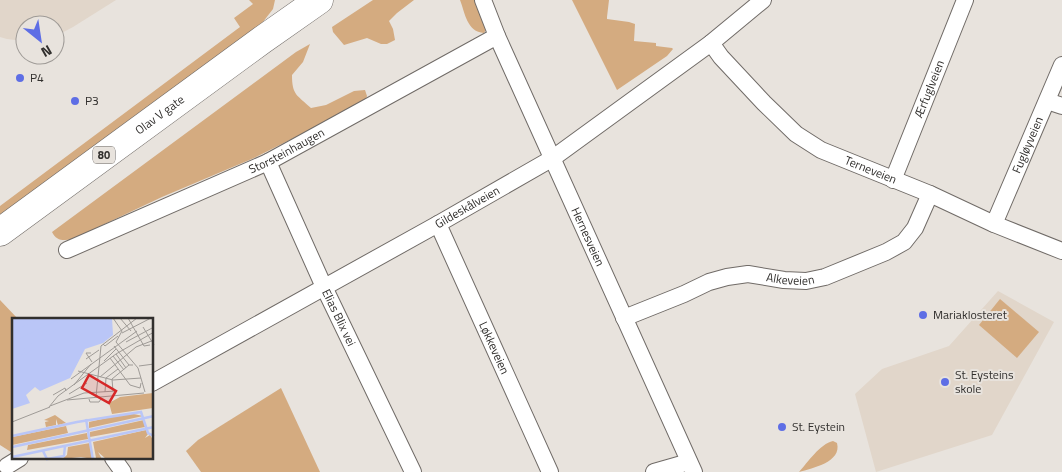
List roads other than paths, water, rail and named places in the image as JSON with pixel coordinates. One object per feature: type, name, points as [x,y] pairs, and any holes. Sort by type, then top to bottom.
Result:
[{"type":"highway","name":"Olav V gate","points":[[0,232],[319,0]]},
{"type":"street","name":"Hernesveien","points":[[483,0],[497,36],[691,467]]},
{"type":"street","name":"Gildeskålveien","points":[[154,382],[553,158],[711,43],[763,0]]},
{"type":"street","name":"Ærfuglveien","points":[[893,180],[965,0]]},
{"type":"street","name":"Storsteinhaugen","points":[[68,250],[268,162],[497,36]]},
{"type":"street","name":"Terneveien","points":[[711,43],[764,103],[796,134],[821,150],[930,194],[994,224],[1062,251]]},
{"type":"street","name":"Fugløyveien","points":[[994,224],[1054,104],[1062,65]]},
{"type":"street","name":"Elias Blix vei","points":[[268,162],[324,287],[412,472]]},
{"type":"street","name":"Alkeveien","points":[[624,318],[709,282],[727,277],[748,274],[784,280],[806,281],[825,277],[886,252],[904,242],[914,228],[930,194]]},
{"type":"street","name":"Løkkeveien","points":[[438,224],[550,472]]},
{"type":"street","points":[[114,460],[123,472]]},
{"type":"street","points":[[654,472],[691,467]]},
{"type":"place","name":"P4","points":[[20,78]]},
{"type":"place","name":"P3","points":[[75,101]]},
{"type":"place","name":"Mariaklosteret","points":[[923,315]]},
{"type":"place","name":"St. Eysteins skole","points":[[945,382]]},
{"type":"place","name":"St. Eystein","points":[[782,427]]}]
